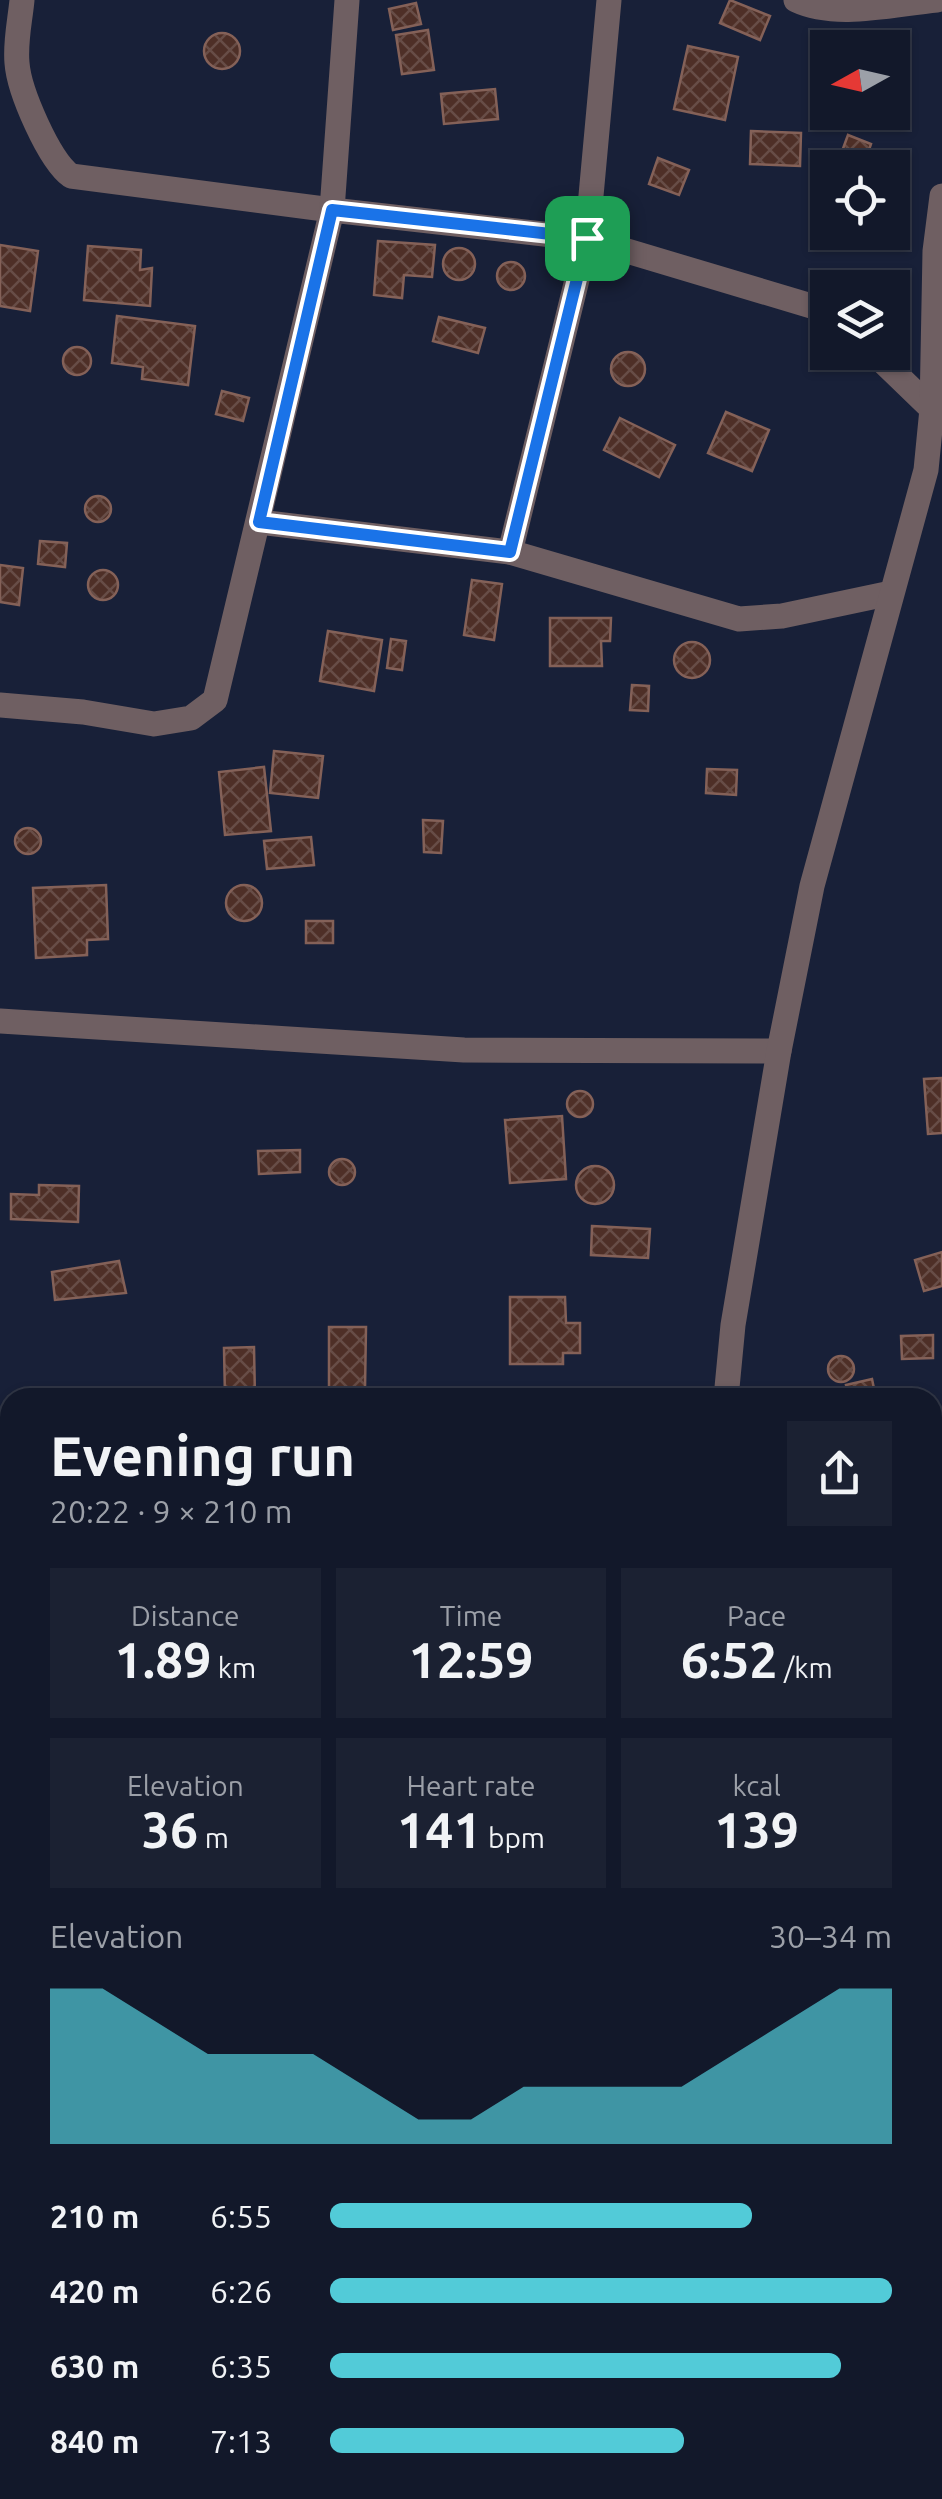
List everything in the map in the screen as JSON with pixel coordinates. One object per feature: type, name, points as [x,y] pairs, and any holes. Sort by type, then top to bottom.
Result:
[{"type":"street","points":[[22,0],[16,50],[20,81],[52,154],[70,176],[587,238],[810,306]]},
{"type":"street","points":[[0,705],[83,712],[154,724],[191,718],[215,700],[332,210],[347,0]]},
{"type":"street","points":[[510,552],[587,238],[609,0]]},
{"type":"street","points":[[796,0],[814,8],[832,9],[938,0]]},
{"type":"street","points":[[727,1388],[733,1325],[816,868],[891,593],[934,470],[932,409],[941,206]]},
{"type":"street","points":[[892,370],[932,409]]},
{"type":"street","points":[[259,522],[510,552],[740,619],[782,616],[891,593]]},
{"type":"street","points":[[0,1021],[464,1050],[780,1051]]},
{"type":"building","points":[[730,0],[770,16],[760,40],[720,23]]},
{"type":"building","points":[[416,3],[421,24],[393,30],[389,9]]},
{"type":"building","points":[[428,30],[434,70],[402,74],[396,35]]},
{"type":"building","points":[[222,33],[235,38],[240,51],[235,64],[222,69],[209,64],[204,51],[209,38]]},
{"type":"building","points":[[688,46],[738,57],[725,120],[674,109]]},
{"type":"building","points":[[495,89],[498,119],[444,124],[441,94]]},
{"type":"building","points":[[751,131],[801,133],[800,166],[750,164]]},
{"type":"building","points":[[848,135],[871,144],[869,150],[842,150]]},
{"type":"building","points":[[658,158],[689,170],[679,195],[649,184]]},
{"type":"building","points":[[378,241],[435,245],[432,277],[404,275],[402,298],[374,295]]},
{"type":"building","points":[[0,245],[38,251],[30,311],[0,306]]},
{"type":"building","points":[[88,246],[141,250],[140,270],[152,268],[150,306],[84,300]]},
{"type":"building","points":[[459,248],[470,253],[475,264],[470,275],[459,280],[448,275],[443,264],[448,253]]},
{"type":"building","points":[[511,262],[521,266],[525,276],[521,286],[511,290],[501,286],[497,276],[501,266]]},
{"type":"building","points":[[117,316],[195,326],[188,385],[142,379],[143,367],[112,363]]},
{"type":"building","points":[[439,317],[485,328],[478,353],[433,341]]},
{"type":"building","points":[[77,347],[87,351],[91,361],[87,371],[77,375],[67,371],[63,361],[67,351]]},
{"type":"building","points":[[628,352],[640,357],[645,369],[640,381],[628,386],[616,381],[611,369],[616,357]]},
{"type":"building","points":[[222,391],[249,398],[243,421],[216,414]]},
{"type":"building","points":[[726,412],[769,430],[752,471],[708,453]]},
{"type":"building","points":[[620,418],[675,445],[659,477],[604,450]]},
{"type":"building","points":[[98,496],[107,500],[111,509],[107,518],[98,522],[89,518],[85,509],[89,500]]},
{"type":"building","points":[[40,541],[67,543],[65,567],[38,564]]},
{"type":"building","points":[[0,565],[23,568],[19,605],[0,602]]},
{"type":"building","points":[[103,570],[114,574],[118,585],[114,596],[103,600],[92,596],[88,585],[92,574]]},
{"type":"building","points":[[472,580],[502,584],[494,640],[464,635]]},
{"type":"building","points":[[550,618],[611,618],[610,641],[601,641],[602,666],[550,666]]},
{"type":"building","points":[[328,631],[382,640],[374,691],[320,681]]},
{"type":"building","points":[[391,639],[406,641],[402,670],[387,668]]},
{"type":"building","points":[[692,642],[705,647],[710,660],[705,673],[692,678],[679,673],[674,660],[679,647]]},
{"type":"building","points":[[632,685],[649,686],[648,711],[630,710]]},
{"type":"building","points":[[274,751],[323,756],[318,798],[270,793]]},
{"type":"building","points":[[264,767],[271,831],[225,835],[219,772]]},
{"type":"building","points":[[707,769],[737,770],[736,795],[706,793]]},
{"type":"building","points":[[423,820],[443,821],[441,853],[424,852]]},
{"type":"building","points":[[28,828],[38,831],[38,851],[28,854],[18,851],[15,841],[18,831]]},
{"type":"building","points":[[311,837],[314,865],[267,869],[264,841]]},
{"type":"building","points":[[106,885],[108,939],[87,940],[87,955],[36,958],[33,888]]},
{"type":"building","points":[[244,885],[257,890],[262,903],[257,916],[244,921],[231,916],[226,903],[231,890]]},
{"type":"building","points":[[306,921],[333,921],[333,943],[306,943]]},
{"type":"building","points":[[942,1078],[942,1133],[928,1134],[924,1079]]},
{"type":"building","points":[[580,1091],[590,1094],[590,1114],[580,1117],[570,1114],[567,1104],[570,1094]]},
{"type":"building","points":[[562,1116],[566,1179],[510,1183],[505,1120]]},
{"type":"building","points":[[300,1150],[300,1172],[259,1174],[258,1151]]},
{"type":"building","points":[[342,1159],[352,1162],[352,1182],[342,1185],[332,1182],[329,1172],[332,1162]]},
{"type":"building","points":[[595,1166],[608,1172],[614,1185],[608,1198],[595,1204],[582,1198],[576,1185],[582,1172]]},
{"type":"building","points":[[39,1185],[79,1186],[78,1222],[11,1219],[11,1194],[39,1195]]},
{"type":"building","points":[[592,1226],[650,1229],[648,1258],[591,1255]]},
{"type":"building","points":[[942,1252],[942,1286],[924,1291],[915,1260]]},
{"type":"building","points":[[119,1261],[126,1293],[55,1300],[52,1272]]},
{"type":"building","points":[[510,1297],[565,1297],[566,1323],[580,1323],[580,1353],[563,1353],[563,1364],[510,1364]]},
{"type":"building","points":[[329,1327],[366,1327],[365,1388],[329,1388]]},
{"type":"building","points":[[933,1335],[933,1358],[902,1359],[901,1336]]},
{"type":"building","points":[[254,1347],[255,1388],[225,1388],[224,1348]]},
{"type":"building","points":[[841,1356],[851,1359],[851,1379],[841,1382],[831,1379],[828,1369],[831,1359]]},
{"type":"building","points":[[872,1379],[874,1388],[847,1388],[846,1385]]},
{"type":"route","points":[[332,210],[587,238],[510,552],[259,522],[332,210]]}]
